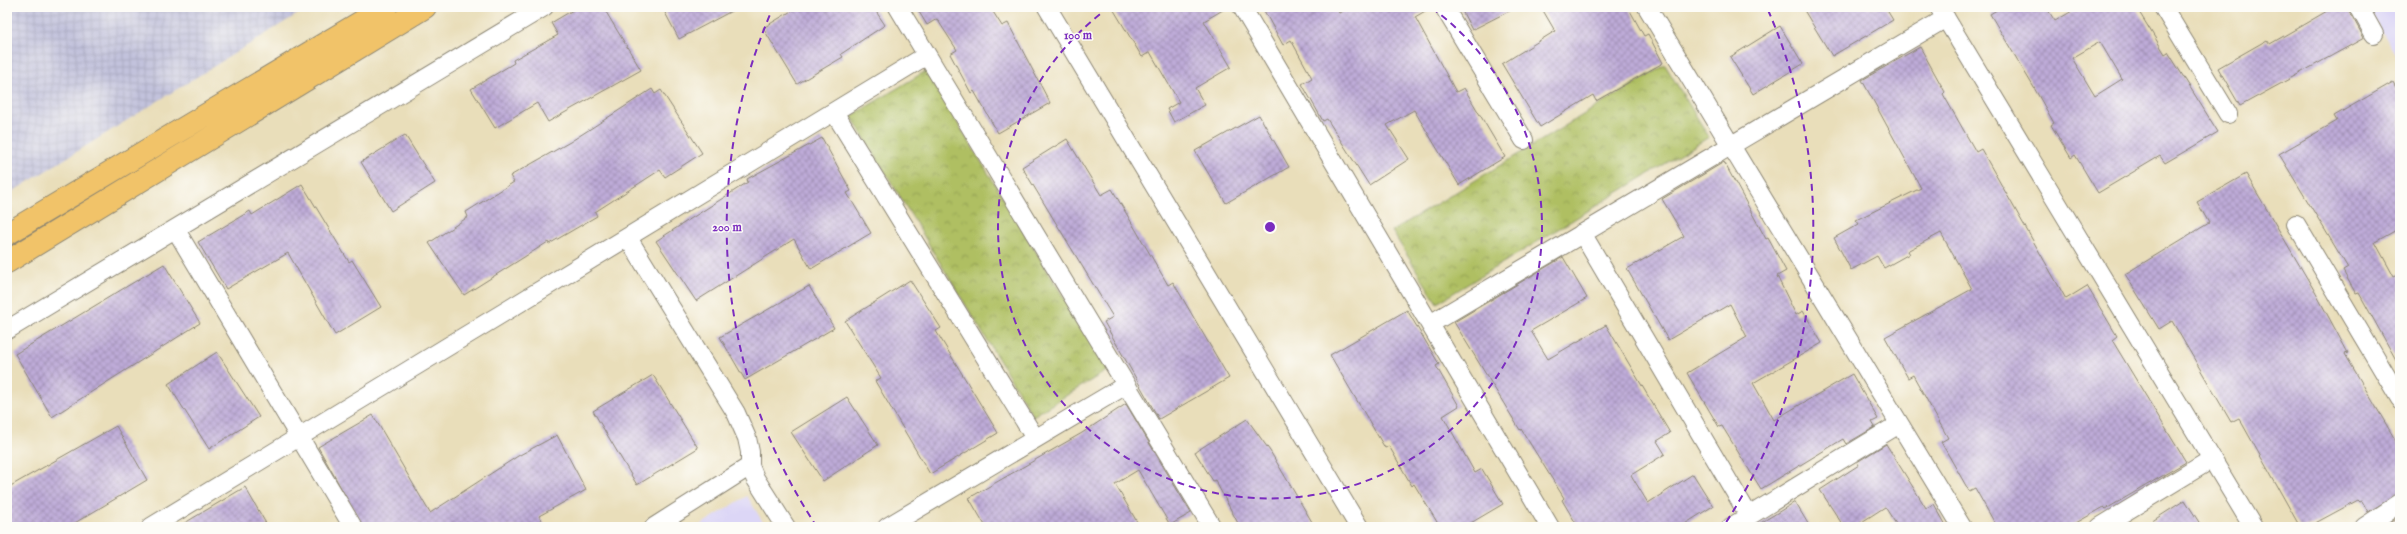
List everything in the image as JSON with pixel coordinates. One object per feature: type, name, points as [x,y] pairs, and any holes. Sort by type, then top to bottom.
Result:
[{"type":"main road","points":[[7,234],[386,7]]},
{"type":"main road","points":[[7,262],[425,7]]},
{"type":"street","points":[[7,330],[176,230],[544,7]]},
{"type":"street","points":[[898,7],[1212,527]]},
{"type":"street","points":[[1047,7],[1359,527]]},
{"type":"street","points":[[1242,7],[1550,527]]},
{"type":"street","points":[[1444,7],[1524,140]]},
{"type":"street","points":[[1647,7],[1962,527]]},
{"type":"street","points":[[2163,7],[2228,114]]},
{"type":"street","points":[[2359,7],[2374,34]]},
{"type":"street","points":[[1430,324],[1731,146],[1943,12],[2253,527]]},
{"type":"street","points":[[151,527],[300,438],[927,55]]},
{"type":"street","points":[[834,112],[1035,438]]},
{"type":"street","points":[[2296,224],[2400,399]]},
{"type":"street","points":[[176,230],[353,527]]},
{"type":"street","points":[[1582,233],[1749,516]]},
{"type":"street","points":[[628,238],[736,413],[747,438],[750,452],[750,466],[760,488],[786,527]]},
{"type":"street","points":[[887,527],[1126,384]]},
{"type":"street","points":[[1732,527],[1899,424]]},
{"type":"street","points":[[2100,527],[2212,459]]},
{"type":"street","points":[[654,527],[750,466]]},
{"type":"street","points":[[2364,527],[2400,503]]},
{"type":"shaded area","points":[[7,7],[309,7],[7,195]]},
{"type":"shaded area","points":[[2367,7],[2400,7],[2400,62]]},
{"type":"shaded area","points":[[747,496],[766,527],[697,527]]},
{"type":"green space","points":[[1665,65],[1709,137],[1437,303],[1392,231]]},
{"type":"green space","points":[[926,71],[1108,370],[1033,416],[851,116]]},
{"type":"building","points":[[578,7],[603,7],[641,70],[548,122],[537,103],[495,128],[471,89],[514,63],[513,60],[558,35],[551,23]]},
{"type":"building","points":[[662,7],[739,7],[679,39]]},
{"type":"building","points":[[798,7],[873,7],[885,25],[841,54],[843,57],[797,84],[763,28]]},
{"type":"building","points":[[916,7],[990,7],[1002,26],[1008,23],[1050,103],[998,133],[974,91],[971,93],[950,54],[957,50],[937,19],[927,25]]},
{"type":"building","points":[[1112,7],[1228,7],[1204,21],[1231,67],[1195,88],[1205,105],[1174,122],[1167,109],[1179,102],[1150,52],[1142,57]]},
{"type":"building","points":[[1262,7],[1336,7],[1339,13],[1351,7],[1432,7],[1415,17],[1456,92],[1464,88],[1505,157],[1459,185],[1414,110],[1387,125],[1409,159],[1369,185],[1327,119],[1323,121],[1302,84],[1312,78],[1291,40],[1283,45]]},
{"type":"building","points":[[1460,7],[1517,7],[1472,30]]},
{"type":"building","points":[[1541,7],[1628,7],[1644,36],[1648,34],[1663,63],[1596,101],[1593,95],[1540,127],[1502,64],[1555,31]]},
{"type":"building","points":[[1802,7],[1885,7],[1893,20],[1832,56]]},
{"type":"building","points":[[2002,7],[2046,7],[2055,21],[2079,7],[2136,7],[2165,54],[2168,52],[2218,132],[2165,163],[2160,156],[2098,193],[2075,155],[2071,158],[2051,125],[2054,123],[1990,14]],"holes":[[[2100,42],[2122,79],[2095,96],[2072,58]]]},
{"type":"building","points":[[2334,7],[2347,7],[2364,38],[2240,106],[2218,68],[2267,40],[2270,44]]},
{"type":"building","points":[[1780,26],[1803,64],[1753,94],[1730,57]]},
{"type":"building","points":[[1920,47],[1945,92],[1943,94],[1976,152],[1981,149],[2066,299],[2087,286],[2117,336],[2112,340],[2186,462],[2106,509],[2104,507],[2069,527],[1997,527],[1975,488],[1969,491],[1941,442],[1948,438],[1913,375],[1908,378],[1885,337],[1972,289],[1941,233],[1907,251],[1909,254],[1884,268],[1877,256],[1851,270],[1834,238],[1859,224],[1856,220],[1921,188],[1862,80]]},
{"type":"building","points":[[2393,82],[2400,95],[2400,228],[2375,242],[2394,277],[2400,274],[2400,367],[2359,293],[2356,294],[2343,271],[2348,268],[2279,154],[2337,121],[2334,116]]},
{"type":"building","points":[[652,89],[655,94],[661,90],[702,153],[665,177],[660,170],[595,212],[597,216],[549,244],[548,242],[464,295],[429,243],[468,217],[466,212],[514,182],[510,176],[570,142]]},
{"type":"building","points":[[1259,115],[1289,167],[1226,203],[1195,151]]},
{"type":"building","points":[[405,135],[435,183],[391,211],[361,162]]},
{"type":"building","points":[[822,138],[851,191],[847,193],[871,233],[811,269],[794,239],[696,301],[656,241],[748,182],[747,179]]},
{"type":"building","points":[[1067,139],[1101,195],[1112,189],[1168,285],[1173,282],[1229,378],[1159,419],[1104,322],[1113,317],[1022,167]]},
{"type":"building","points":[[1724,162],[1766,239],[1768,238],[1786,271],[1777,276],[1796,315],[1803,311],[1822,343],[1753,383],[1774,420],[1852,374],[1878,419],[1872,422],[1875,427],[1846,444],[1843,439],[1761,489],[1722,426],[1719,427],[1687,373],[1747,337],[1730,304],[1668,340],[1627,269],[1684,236],[1662,199]]},
{"type":"building","points":[[2246,174],[2314,290],[2348,353],[2345,354],[2400,448],[2400,493],[2368,512],[2362,501],[2360,502],[2358,500],[2308,527],[2300,527],[2239,418],[2231,422],[2172,321],[2159,329],[2125,274],[2209,223],[2197,202]]},
{"type":"building","points":[[302,184],[349,262],[352,260],[381,307],[335,335],[288,253],[226,289],[198,242],[250,211],[252,215]]},
{"type":"building","points":[[1563,257],[1587,298],[1531,331],[1548,359],[1606,325],[1670,433],[1657,441],[1665,454],[1631,475],[1648,503],[1693,474],[1713,506],[1680,527],[1578,527],[1562,500],[1564,498],[1521,429],[1520,430],[1454,322]]},
{"type":"building","points":[[164,264],[200,323],[52,417],[15,354]]},
{"type":"building","points":[[910,280],[941,328],[936,331],[998,433],[930,474],[875,381],[881,378],[845,321]]},
{"type":"building","points":[[809,286],[834,328],[745,380],[720,337]]},
{"type":"building","points":[[1407,310],[1439,364],[1436,366],[1459,406],[1443,416],[1475,473],[1482,469],[1503,504],[1464,527],[1440,527],[1414,484],[1412,486],[1389,446],[1385,448],[1330,355]]},
{"type":"building","points":[[217,352],[259,417],[209,449],[168,384]]},
{"type":"building","points":[[653,375],[698,448],[637,485],[593,411]]},
{"type":"building","points":[[847,397],[878,445],[823,481],[791,432]]},
{"type":"building","points":[[1126,404],[1191,513],[1170,525],[1138,470],[1115,484],[1140,527],[986,527],[969,498],[1082,433]]},
{"type":"building","points":[[373,415],[430,513],[518,456],[557,435],[586,490],[539,516],[546,527],[363,527],[318,447]]},
{"type":"building","points":[[1247,419],[1270,451],[1315,527],[1240,527],[1215,480],[1213,481],[1195,452]]},
{"type":"building","points":[[116,426],[147,480],[68,527],[7,527],[7,488]]},
{"type":"building","points":[[1886,444],[1926,508],[1934,504],[1947,527],[1898,527],[1885,507],[1854,527],[1844,527],[1820,490],[1859,465],[1857,462]]},
{"type":"building","points":[[245,487],[268,527],[178,527]]},
{"type":"building","points":[[2185,500],[2202,527],[2143,527]]},
{"type":"building","points":[[1795,502],[1810,527],[1754,527]]},
{"type":"building","points":[[2400,516],[2400,527],[2383,527]]}]
